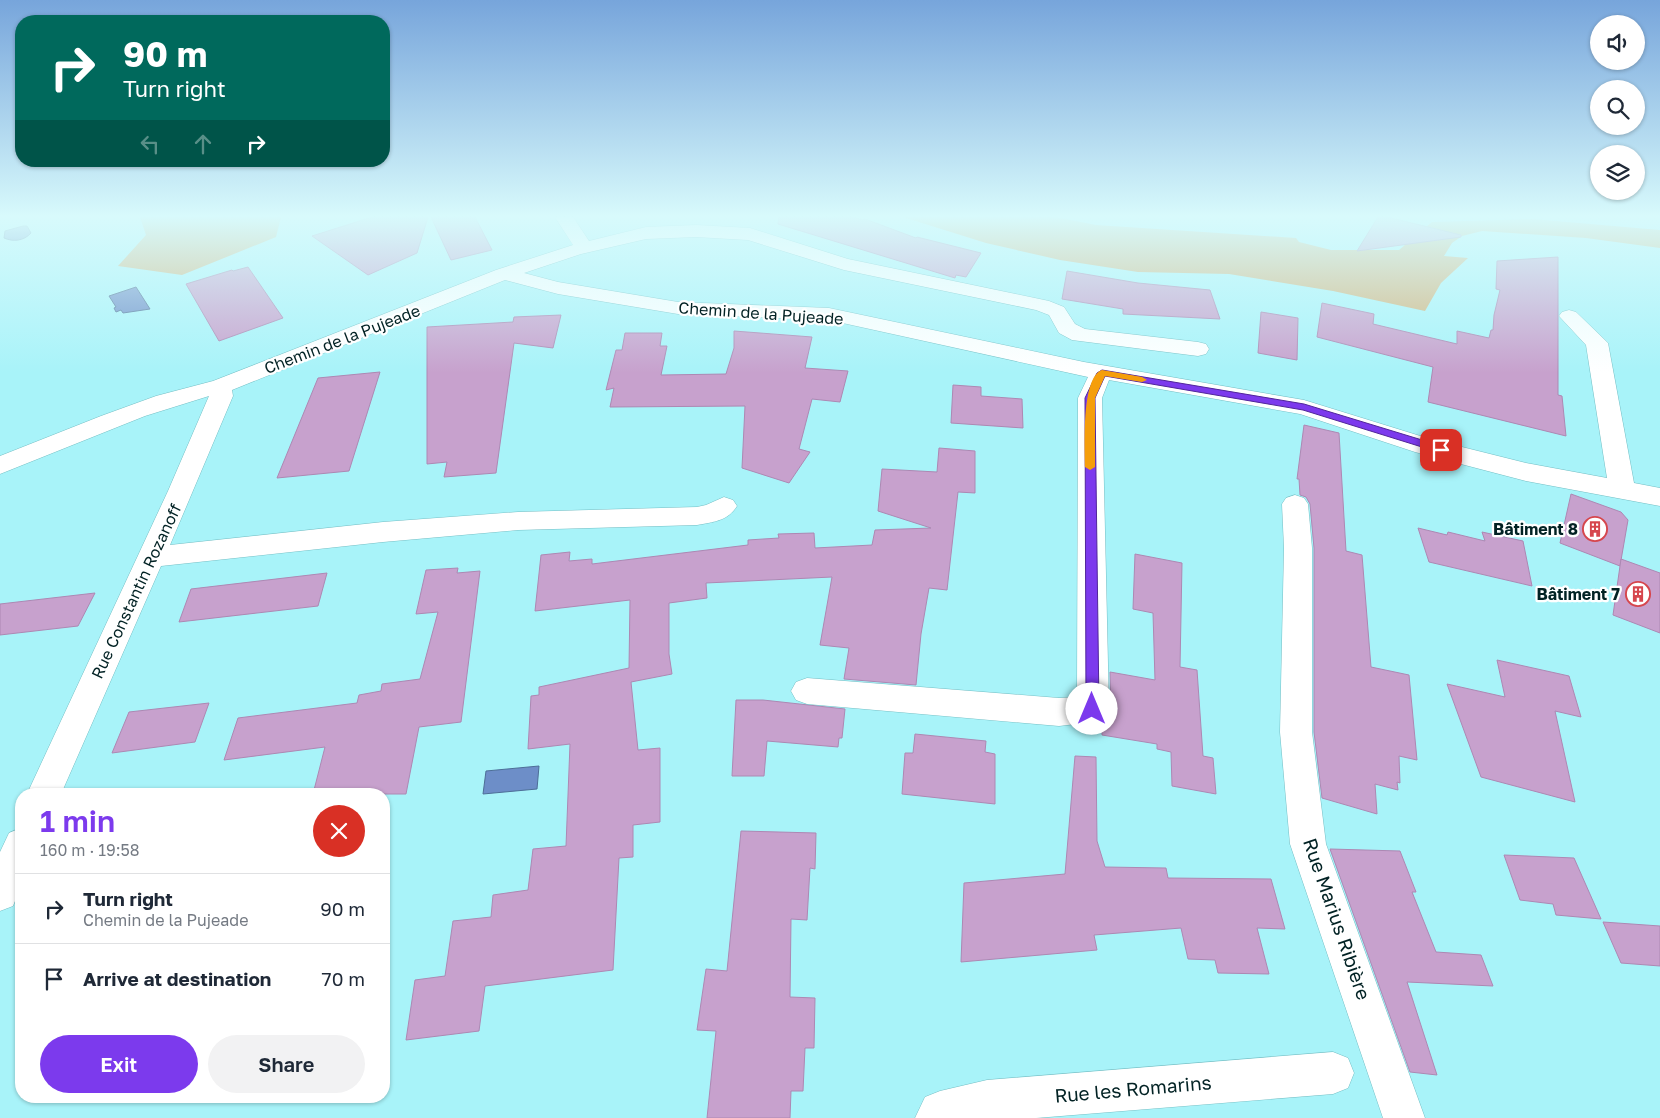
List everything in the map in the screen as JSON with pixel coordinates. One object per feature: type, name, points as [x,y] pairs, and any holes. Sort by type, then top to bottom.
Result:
[{"type":"street","points":[[503,274],[517,269]]},
{"type":"street","points":[[869,269],[1042,305],[1057,311],[1067,328],[1080,335],[1198,349]]},
{"type":"street","name":"Chemin de la Pujeade","points":[[0,466],[79,433],[186,394],[221,386],[503,274],[558,288],[678,308],[829,314],[1102,373],[1304,407],[1424,446],[1517,470],[1660,497]]},
{"type":"street","points":[[1569,316],[1597,343],[1622,490]]},
{"type":"street","points":[[807,691],[938,704],[1059,712],[1092,709],[1090,398],[1102,373]]},
{"type":"street","name":"Rue Constantin Rozanoff","points":[[47,788],[221,396],[221,386]]},
{"type":"street","name":"Rue Marius Ribière","points":[[1294,504],[1298,548],[1296,732],[1308,844],[1404,1118]]},
{"type":"street","points":[[151,557],[383,532],[518,521],[697,516],[713,513],[724,506]]},
{"type":"street","points":[[0,893],[15,859]]},
{"type":"street","points":[[0,893],[15,887]]},
{"type":"street","name":"Rue les Romarins","points":[[936,1118],[940,1112],[987,1101],[1333,1073]]},
{"type":"shaded area","points":[[141,269],[196,269],[182,275]]},
{"type":"shaded area","points":[[1120,269],[1456,269],[1441,283],[1425,311],[1333,291],[1229,274],[1138,272]]},
{"type":"water","points":[[136,287],[150,309],[123,313],[121,310],[116,312],[114,308],[116,307],[109,296]]},
{"type":"water","points":[[539,766],[537,789],[483,794],[486,771]]},
{"type":"building","points":[[249,269],[283,318],[219,341],[186,284],[233,271]]},
{"type":"building","points":[[360,269],[381,269],[368,275]]},
{"type":"building","points":[[926,269],[971,269],[966,277],[956,275],[955,278]]},
{"type":"building","points":[[1497,269],[1558,269],[1558,395],[1562,396],[1566,436],[1428,402],[1433,367],[1317,337],[1322,303],[1374,314],[1373,324],[1457,344],[1457,331],[1489,338],[1491,330],[1493,330],[1494,315],[1500,290],[1496,289]]},
{"type":"building","points":[[1067,271],[1138,283],[1210,290],[1220,319],[1123,314],[1123,309],[1062,299]]},
{"type":"building","points":[[1261,312],[1298,318],[1297,360],[1258,353]]},
{"type":"building","points":[[561,315],[553,348],[514,343],[496,473],[444,477],[447,462],[427,464],[427,327],[513,322],[514,317]]},
{"type":"building","points":[[734,331],[812,337],[805,368],[848,371],[840,402],[812,399],[799,449],[810,452],[789,483],[742,468],[745,406],[610,407],[614,388],[606,390],[616,350],[622,350],[625,333],[662,333],[660,346],[667,346],[661,375],[726,374],[734,348]]},
{"type":"building","points":[[380,372],[349,471],[277,478],[318,378]]},
{"type":"building","points":[[953,385],[981,387],[981,396],[1022,399],[1023,428],[951,423]]},
{"type":"building","points":[[1304,425],[1339,433],[1346,551],[1362,555],[1371,667],[1409,675],[1417,760],[1399,756],[1400,783],[1397,782],[1398,790],[1375,784],[1377,814],[1322,798],[1314,732],[1314,548],[1310,504],[1306,497],[1300,495],[1299,479],[1297,479]]},
{"type":"building","points":[[939,448],[975,451],[975,493],[958,492],[947,590],[929,588],[921,634],[916,685],[844,679],[849,648],[820,645],[832,577],[706,583],[707,598],[669,603],[669,654],[672,674],[631,682],[638,750],[660,748],[660,822],[633,825],[633,857],[619,858],[613,970],[485,986],[479,1031],[406,1040],[415,980],[445,976],[453,921],[491,917],[493,895],[528,890],[533,849],[566,846],[570,744],[528,749],[531,696],[539,695],[539,687],[629,668],[630,600],[535,611],[541,555],[570,552],[569,561],[592,559],[592,564],[748,545],[748,540],[779,538],[778,534],[814,533],[815,548],[872,545],[875,530],[931,528],[878,511],[882,469],[937,472]]},
{"type":"building","name":"Bâtiment 8","points":[[1571,494],[1621,512],[1628,520],[1620,566],[1560,543]]},
{"type":"building","points":[[1418,528],[1447,535],[1448,532],[1485,541],[1482,532],[1523,541],[1532,586],[1429,562]]},
{"type":"building","points":[[1135,554],[1182,563],[1180,667],[1197,670],[1203,756],[1213,758],[1216,794],[1172,786],[1171,752],[1157,749],[1157,744],[1102,735],[1102,721],[1106,720],[1111,709],[1110,672],[1155,680],[1153,613],[1133,609]]},
{"type":"building","name":"Bâtiment 7","points":[[1621,559],[1660,573],[1660,633],[1613,615]]},
{"type":"building","points":[[458,568],[457,573],[480,571],[461,722],[419,727],[406,794],[390,794],[390,788],[315,788],[325,747],[224,760],[238,718],[357,703],[359,695],[381,691],[382,684],[420,679],[438,612],[416,614],[426,570]]},
{"type":"building","points":[[327,573],[318,606],[179,622],[191,589]]},
{"type":"building","points":[[95,593],[78,626],[0,635],[0,604]]},
{"type":"building","points":[[1497,660],[1569,676],[1581,717],[1555,711],[1575,802],[1481,777],[1447,684],[1505,697]]},
{"type":"building","points":[[736,700],[763,700],[845,709],[842,738],[839,738],[838,747],[767,741],[764,776],[732,776]]},
{"type":"building","points":[[209,703],[195,742],[112,753],[129,712]]},
{"type":"building","points":[[915,734],[986,741],[985,752],[995,754],[995,804],[902,794],[905,753],[913,753]]},
{"type":"building","points":[[1075,756],[1096,757],[1097,841],[1105,867],[1166,868],[1168,878],[1271,879],[1285,929],[1257,928],[1269,974],[1218,973],[1215,960],[1188,959],[1181,928],[1094,935],[1097,950],[961,962],[964,883],[1065,874]]},
{"type":"building","points":[[741,831],[816,833],[815,869],[810,868],[807,920],[791,919],[790,997],[815,998],[814,1048],[805,1048],[803,1091],[791,1091],[790,1118],[707,1118],[716,1031],[697,1030],[706,969],[727,971]]},
{"type":"building","points":[[1330,849],[1400,851],[1416,892],[1412,892],[1436,952],[1481,955],[1493,986],[1407,982],[1437,1075],[1410,1072]]},
{"type":"building","points":[[1504,855],[1574,858],[1601,919],[1556,915],[1553,904],[1520,900]]},
{"type":"building","points":[[1603,922],[1660,926],[1660,966],[1621,963]]},
{"type":"slow traffic","points":[[1090,467],[1090,398],[1102,373],[1142,380]]},
{"type":"place","name":"Bâtiment 8","points":[[1595,529]]},
{"type":"place","name":"Bâtiment 7","points":[[1638,594]]},
{"type":"route","points":[[1092,709],[1090,398],[1102,373],[1304,407],[1441,450]]}]
